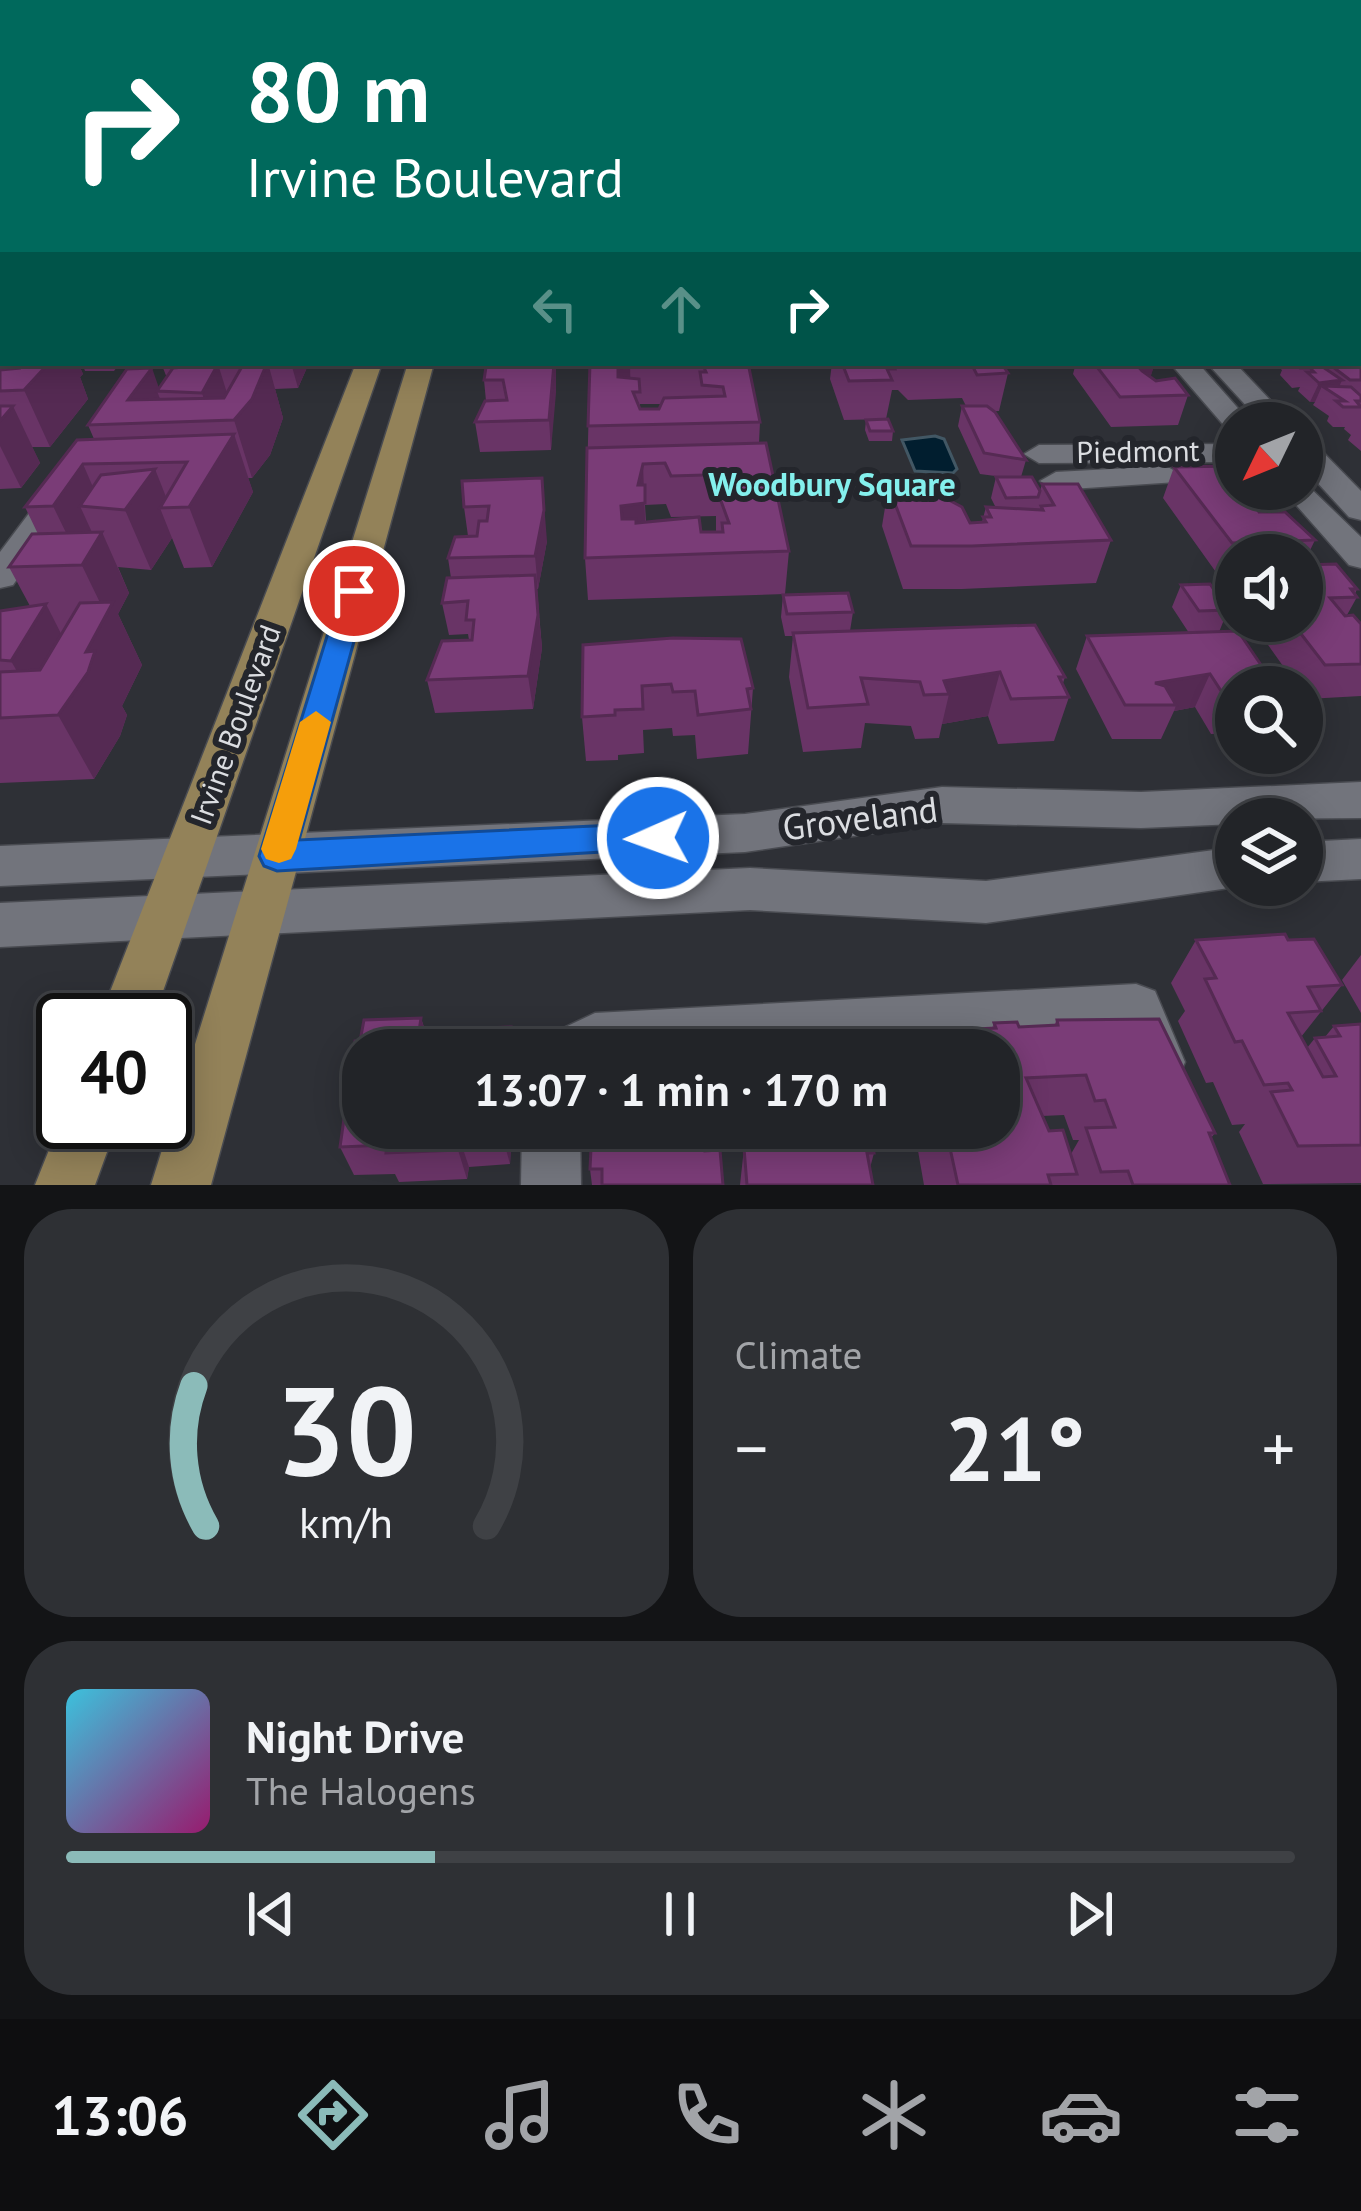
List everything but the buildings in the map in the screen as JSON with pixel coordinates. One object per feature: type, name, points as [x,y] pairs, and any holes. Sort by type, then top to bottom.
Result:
[{"type":"main road","name":"Irvine Boulevard","points":[[137,993],[368,366]]},
{"type":"main road","points":[[181,1185],[420,366]]},
{"type":"main road","points":[[65,1185],[78,1149]]},
{"type":"street","points":[[1186,366],[1218,402]]},
{"type":"street","points":[[1223,366],[1258,402]]},
{"type":"street","name":"Piedmont","points":[[1215,455],[1048,467],[1215,471]]},
{"type":"street","points":[[0,577],[80,467]]},
{"type":"street","points":[[1323,479],[1361,510]]},
{"type":"street","points":[[1323,495],[1361,557]]},
{"type":"street","name":"Groveland","points":[[0,866],[745,833],[942,806],[1142,810],[1361,800]]},
{"type":"street","points":[[1323,861],[1361,859]]},
{"type":"street","name":"Groveland","points":[[0,925],[165,916],[259,917],[750,889],[986,902],[1215,870]]},
{"type":"street","points":[[787,1029],[1136,1009],[1180,1119]]},
{"type":"street","points":[[551,1149],[551,1185]]},
{"type":"water","points":[[944,439],[957,469],[953,473],[915,471],[902,440]]},
{"type":"slow traffic","points":[[279,849],[316,722]]},
{"type":"district","name":"Woodbury Square","points":[[832,484]]},
{"type":"route","points":[[354,591],[277,856],[658,838]]}]
